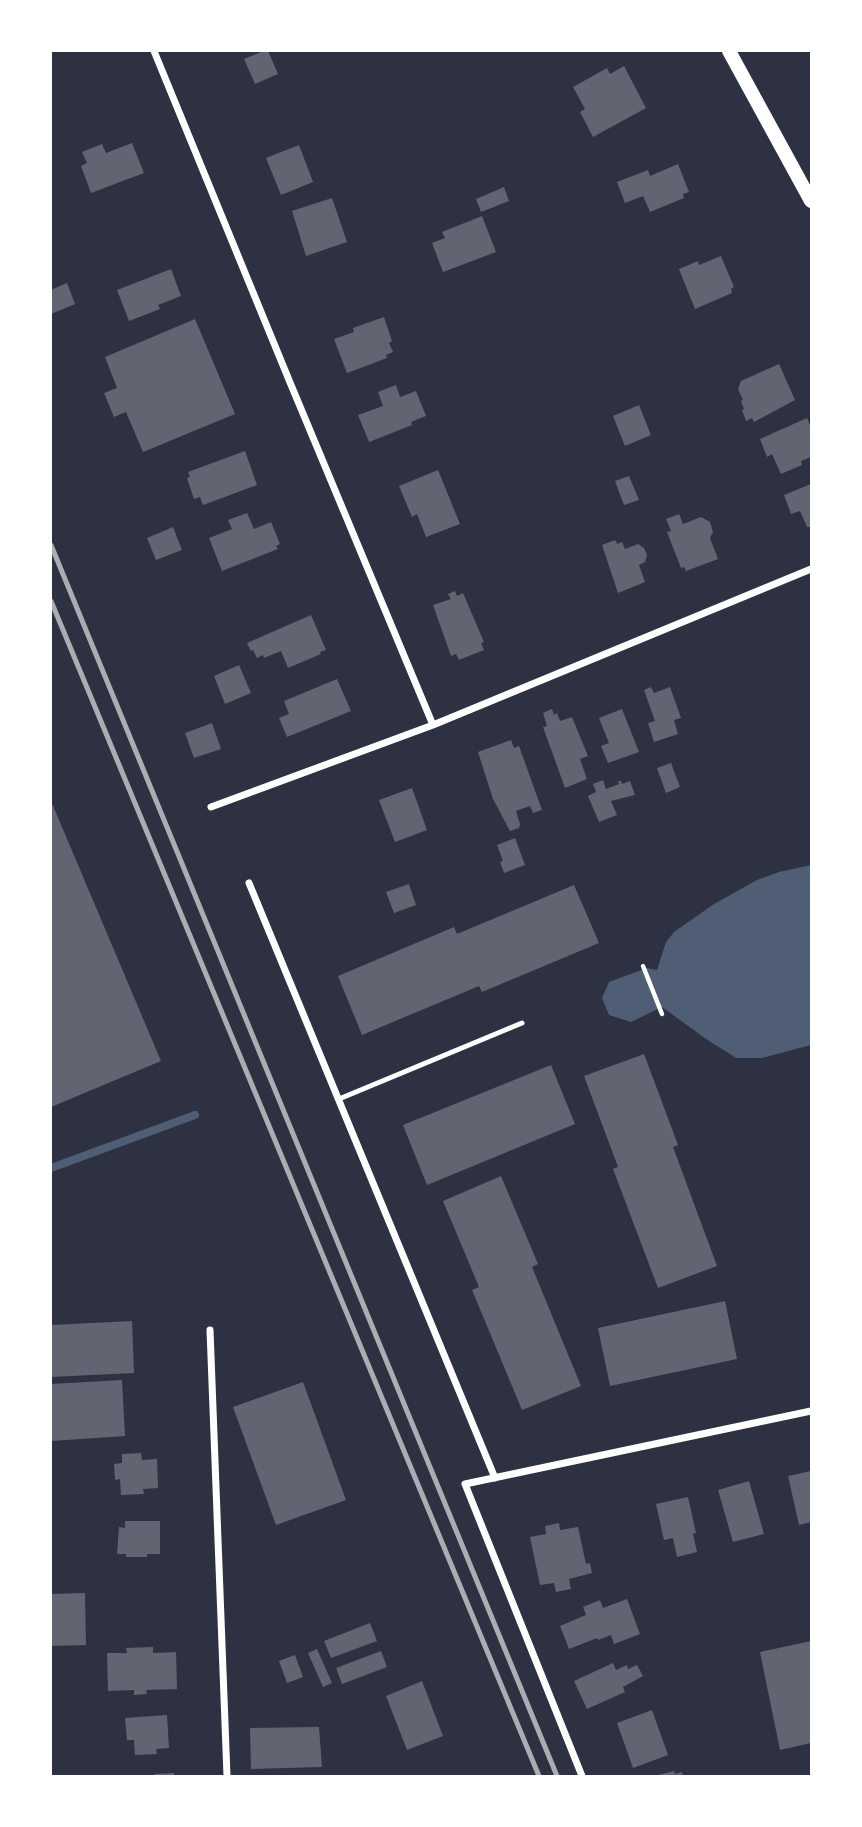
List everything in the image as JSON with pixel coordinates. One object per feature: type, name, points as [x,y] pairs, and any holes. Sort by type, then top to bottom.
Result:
[{"type":"main road","points":[[729,51],[811,201]]},
{"type":"street","points":[[154,51],[433,725]]},
{"type":"street","points":[[211,807],[433,725],[811,569]]},
{"type":"street","points":[[250,883],[495,1478]]},
{"type":"street","points":[[210,1330],[228,1776]]},
{"type":"street","points":[[582,1776],[465,1484],[811,1411]]},
{"type":"lane","points":[[339,1099],[523,1023]]},
{"type":"path","points":[[643,966],[662,1014]]},
{"type":"water","points":[[811,865],[811,1045],[762,1058],[736,1058],[662,1007],[631,1022],[609,1015],[602,998],[609,982],[647,968],[657,970],[666,942],[674,932],[714,904],[757,880]]},
{"type":"building","points":[[268,51],[278,74],[255,84],[244,59]]},
{"type":"building","points":[[624,66],[646,108],[593,137],[580,112],[585,109],[573,87],[607,68],[610,74]]},
{"type":"building","points":[[132,143],[144,173],[91,193],[81,166],[87,163],[82,152],[102,144],[106,153]]},
{"type":"building","points":[[299,145],[313,182],[281,195],[266,158]]},
{"type":"building","points":[[678,164],[689,192],[683,194],[684,198],[650,212],[643,196],[625,203],[617,182],[648,170],[650,176]]},
{"type":"building","points":[[504,187],[509,201],[481,212],[476,199]]},
{"type":"building","points":[[332,198],[347,242],[306,256],[292,211]]},
{"type":"building","points":[[482,216],[496,252],[443,272],[432,243],[445,238],[442,232]]},
{"type":"building","points":[[721,256],[734,287],[731,289],[732,293],[695,309],[679,269]]},
{"type":"building","points":[[171,269],[181,296],[158,305],[160,309],[129,321],[117,290]]},
{"type":"building","points":[[67,283],[75,304],[51,314],[51,290]]},
{"type":"building","points":[[384,317],[393,352],[386,355],[387,358],[347,373],[334,339],[354,332],[353,328]]},
{"type":"building","points":[[195,319],[235,414],[143,452],[126,412],[114,417],[104,393],[117,388],[105,357]]},
{"type":"building","points":[[779,364],[795,400],[754,422],[752,418],[746,421],[742,410],[743,400],[738,389],[741,381]]},
{"type":"building","points":[[396,385],[400,397],[416,391],[426,416],[411,422],[412,425],[369,442],[358,415],[383,406],[378,392]]},
{"type":"building","points":[[639,405],[651,435],[625,446],[613,416]]},
{"type":"building","points":[[807,418],[811,428],[811,457],[801,461],[802,465],[781,474],[772,454],[767,457],[760,439]]},
{"type":"building","points":[[245,451],[257,485],[203,505],[200,497],[194,499],[187,478],[190,477],[188,472]]},
{"type":"building","points":[[438,470],[460,524],[426,537],[417,514],[412,517],[399,486]]},
{"type":"building","points":[[629,476],[639,500],[624,505],[615,481]]},
{"type":"building","points":[[811,484],[811,527],[807,527],[800,511],[791,514],[784,495]]},
{"type":"building","points":[[247,513],[254,529],[271,522],[280,544],[276,546],[278,549],[222,571],[209,538],[232,529],[228,520]]},
{"type":"building","points":[[679,514],[683,524],[701,517],[710,522],[713,532],[710,538],[718,559],[686,571],[684,567],[681,568],[667,532],[671,531],[666,519]]},
{"type":"building","points":[[173,527],[182,550],[156,560],[147,538]]},
{"type":"building","points":[[615,540],[617,544],[622,542],[625,549],[638,544],[644,548],[647,555],[645,562],[639,565],[645,582],[618,593],[602,545]]},
{"type":"building","points":[[455,591],[457,596],[463,593],[484,642],[481,643],[484,650],[459,660],[456,654],[451,656],[433,605],[451,599],[448,594]]},
{"type":"building","points":[[311,615],[326,650],[320,652],[321,654],[288,668],[281,651],[257,658],[253,650],[251,651],[247,643]]},
{"type":"building","points":[[239,665],[251,693],[225,704],[214,676]]},
{"type":"building","points":[[337,679],[351,711],[287,737],[279,718],[289,714],[284,701]]},
{"type":"building","points":[[651,687],[654,693],[670,687],[681,718],[674,720],[678,734],[654,742],[648,723],[655,721],[644,690]]},
{"type":"building","points":[[552,709],[560,721],[572,717],[588,756],[580,759],[587,779],[565,788],[543,727],[547,726],[543,713]]},
{"type":"building","points":[[622,709],[639,752],[608,763],[601,746],[609,743],[599,718]]},
{"type":"building","points":[[212,723],[221,749],[194,758],[185,733]]},
{"type":"building","points":[[511,740],[514,748],[519,746],[542,810],[533,813],[530,806],[516,811],[519,828],[510,831],[493,799],[478,752]]},
{"type":"building","points":[[671,763],[680,787],[666,793],[657,768]]},
{"type":"building","points":[[603,780],[606,789],[619,784],[618,781],[622,784],[630,781],[635,795],[611,801],[617,815],[599,822],[588,796],[596,792],[593,784]]},
{"type":"building","points":[[412,788],[427,830],[395,842],[379,800]]},
{"type":"building","points":[[51,801],[161,1061],[51,1107]]},
{"type":"building","points":[[515,838],[525,865],[504,873],[497,845]]},
{"type":"building","points":[[409,884],[416,905],[394,913],[386,892]]},
{"type":"building","points":[[574,885],[599,943],[482,992],[479,986],[362,1035],[338,976],[454,927],[457,934]]},
{"type":"building","points":[[644,1054],[678,1145],[673,1147],[717,1266],[658,1288],[613,1169],[618,1167],[584,1076]]},
{"type":"building","points":[[551,1065],[575,1124],[427,1185],[403,1125]]},
{"type":"building","points":[[501,1176],[538,1264],[532,1267],[581,1386],[522,1410],[472,1290],[479,1287],[443,1201]]},
{"type":"building","points":[[725,1301],[737,1359],[610,1386],[598,1328]]},
{"type":"building","points":[[132,1321],[134,1373],[51,1377],[51,1325]]},
{"type":"building","points":[[122,1380],[125,1436],[51,1441],[51,1384]]},
{"type":"building","points":[[303,1382],[346,1500],[276,1525],[233,1407]]},
{"type":"building","points":[[141,1453],[142,1460],[157,1459],[158,1488],[143,1489],[144,1494],[121,1495],[120,1479],[115,1480],[114,1464],[122,1463],[122,1454]]},
{"type":"building","points":[[811,1471],[811,1522],[799,1525],[788,1476]]},
{"type":"building","points":[[749,1481],[764,1534],[733,1542],[718,1490]]},
{"type":"building","points":[[688,1497],[697,1552],[677,1557],[673,1538],[664,1540],[656,1504]]},
{"type":"building","points":[[125,1521],[160,1521],[160,1554],[126,1557],[126,1554],[117,1554],[119,1527],[125,1528]]},
{"type":"building","points":[[559,1523],[560,1530],[578,1527],[586,1564],[590,1563],[592,1573],[569,1579],[571,1589],[556,1592],[554,1583],[540,1585],[530,1537],[546,1534],[545,1526]]},
{"type":"building","points":[[85,1593],[86,1645],[51,1646],[51,1594]]},
{"type":"building","points":[[627,1599],[640,1634],[614,1644],[611,1635],[569,1649],[560,1626],[586,1615],[583,1607],[600,1600],[603,1608]]},
{"type":"building","points":[[370,1623],[377,1641],[331,1658],[324,1641]]},
{"type":"building","points":[[811,1641],[811,1743],[780,1750],[760,1652]]},
{"type":"building","points":[[153,1647],[153,1653],[176,1652],[177,1689],[146,1690],[147,1694],[134,1695],[134,1690],[108,1691],[107,1653],[127,1653],[126,1648]]},
{"type":"building","points":[[317,1649],[332,1683],[323,1687],[308,1653]]},
{"type":"building","points":[[381,1651],[387,1667],[342,1684],[336,1668]]},
{"type":"building","points":[[295,1655],[303,1677],[287,1683],[279,1661]]},
{"type":"building","points":[[613,1663],[616,1670],[627,1665],[628,1669],[637,1665],[643,1676],[623,1687],[625,1692],[587,1709],[574,1681]]},
{"type":"building","points":[[422,1681],[443,1736],[407,1750],[386,1696]]},
{"type":"building","points":[[652,1710],[668,1755],[633,1768],[617,1723]]},
{"type":"building","points":[[167,1715],[169,1748],[156,1749],[157,1754],[135,1755],[134,1740],[127,1740],[125,1718]]},
{"type":"building","points":[[319,1727],[322,1767],[251,1769],[250,1728]]},
{"type":"building","points":[[674,1771],[675,1774],[682,1772],[683,1776],[654,1776]]},
{"type":"building","points":[[174,1773],[174,1776],[154,1776],[154,1774]]},
{"type":"waterway","points":[[51,1168],[195,1115]]},
{"type":"railway","points":[[51,545],[557,1776]]},
{"type":"railway","points":[[51,601],[539,1776]]}]
